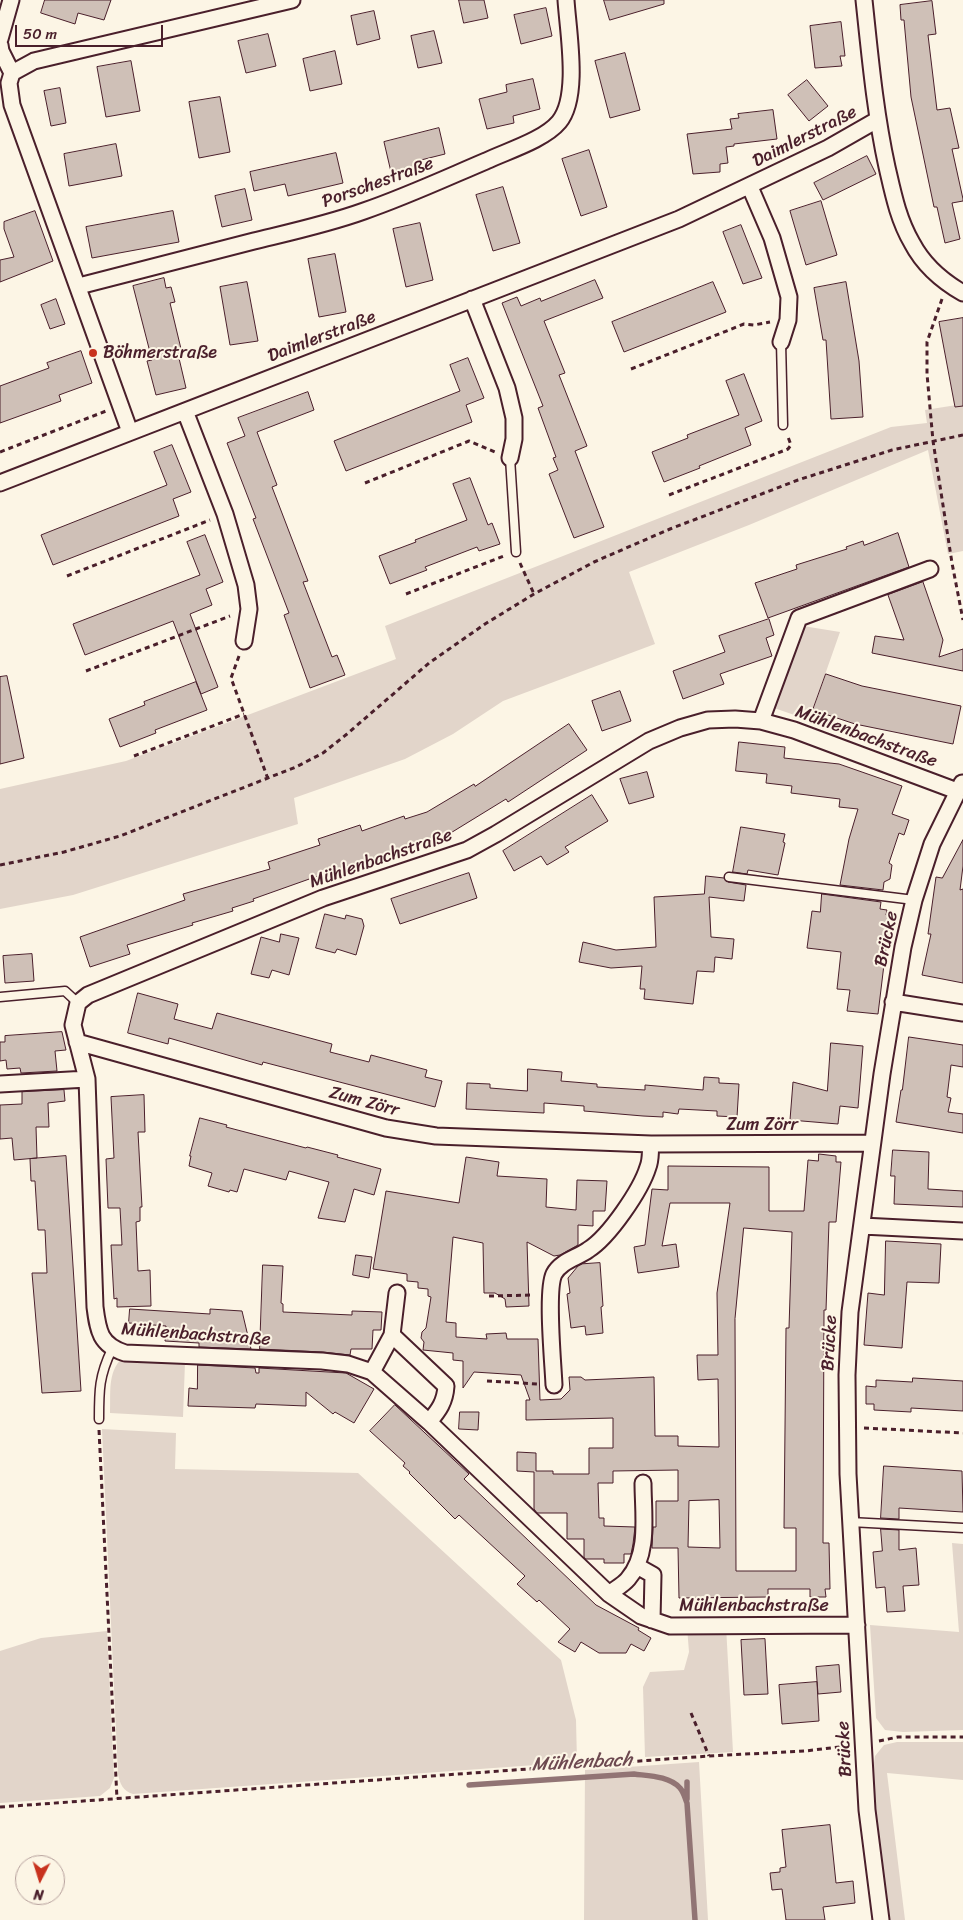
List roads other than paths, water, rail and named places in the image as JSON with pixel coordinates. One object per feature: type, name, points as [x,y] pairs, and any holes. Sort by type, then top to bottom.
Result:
[{"type":"street","points":[[0,39],[11,0]]},
{"type":"street","points":[[6,72],[34,61],[292,0]]},
{"type":"street","name":"Porschestraße","points":[[78,286],[322,224],[364,211],[432,184],[530,141],[550,130],[565,113],[570,92],[566,0]]},
{"type":"street","points":[[864,0],[877,120],[896,207],[912,244],[924,260],[948,284],[963,293]]},
{"type":"street","points":[[0,45],[12,105],[130,432]]},
{"type":"street","name":"Daimlerstraße","points":[[0,483],[679,219],[750,187],[828,148],[877,120]]},
{"type":"street","name":"Daimlerstraße","points":[[750,187],[772,238],[790,303],[788,320],[781,342]]},
{"type":"street","points":[[472,299],[506,388],[514,418],[514,440],[510,458]]},
{"type":"street","points":[[185,411],[225,514],[246,585],[249,609],[244,641]]},
{"type":"street","points":[[761,721],[799,618],[930,569]]},
{"type":"street","name":"Mühlenbachstraße","points":[[857,1625],[670,1626],[641,1616],[609,1594],[429,1422],[372,1372],[348,1364],[322,1361],[125,1353],[112,1349],[97,1328],[87,1079],[72,1025],[78,1003],[88,995],[323,898],[467,850],[642,745],[680,728],[708,720],[735,719],[761,721],[794,730],[960,786]]},
{"type":"street","name":"Brücke","points":[[881,1920],[867,1810],[850,1522],[847,1376],[850,1312],[872,1143],[903,947],[914,900],[932,844],[960,786]]},
{"type":"street","points":[[894,1002],[963,1013]]},
{"type":"street","name":"Zum Zörr","points":[[77,1042],[409,1133],[436,1136],[651,1144],[872,1143]]},
{"type":"street","points":[[0,1084],[87,1079]]},
{"type":"street","points":[[554,1385],[550,1295],[553,1276],[560,1266],[589,1250],[599,1242],[616,1222],[646,1174],[651,1144]]},
{"type":"street","points":[[862,1226],[963,1231]]},
{"type":"street","points":[[372,1372],[392,1335],[397,1293]]},
{"type":"street","points":[[392,1335],[446,1386],[442,1406],[429,1422]]},
{"type":"street","points":[[609,1594],[627,1580],[637,1566],[643,1540],[643,1483]]},
{"type":"street","points":[[637,1566],[653,1575],[652,1620]]},
{"type":"lane","name":"Daimlerstraße","points":[[781,342],[783,425]]},
{"type":"lane","points":[[510,458],[516,552]]},
{"type":"lane","points":[[729,877],[914,900]]},
{"type":"lane","points":[[0,997],[65,991],[78,1003]]},
{"type":"lane","points":[[99,1420],[99,1386],[104,1365],[112,1349]]},
{"type":"lane","points":[[850,1522],[963,1528]]},
{"type":"waterway","name":"Mühlenbach","points":[[469,1785],[634,1774],[659,1777],[670,1781],[680,1788],[687,1803],[695,1920]]},
{"type":"waterway","points":[[687,1782],[687,1799]]},
{"type":"place","name":"Böhmerstraße","points":[[93,353]]}]
